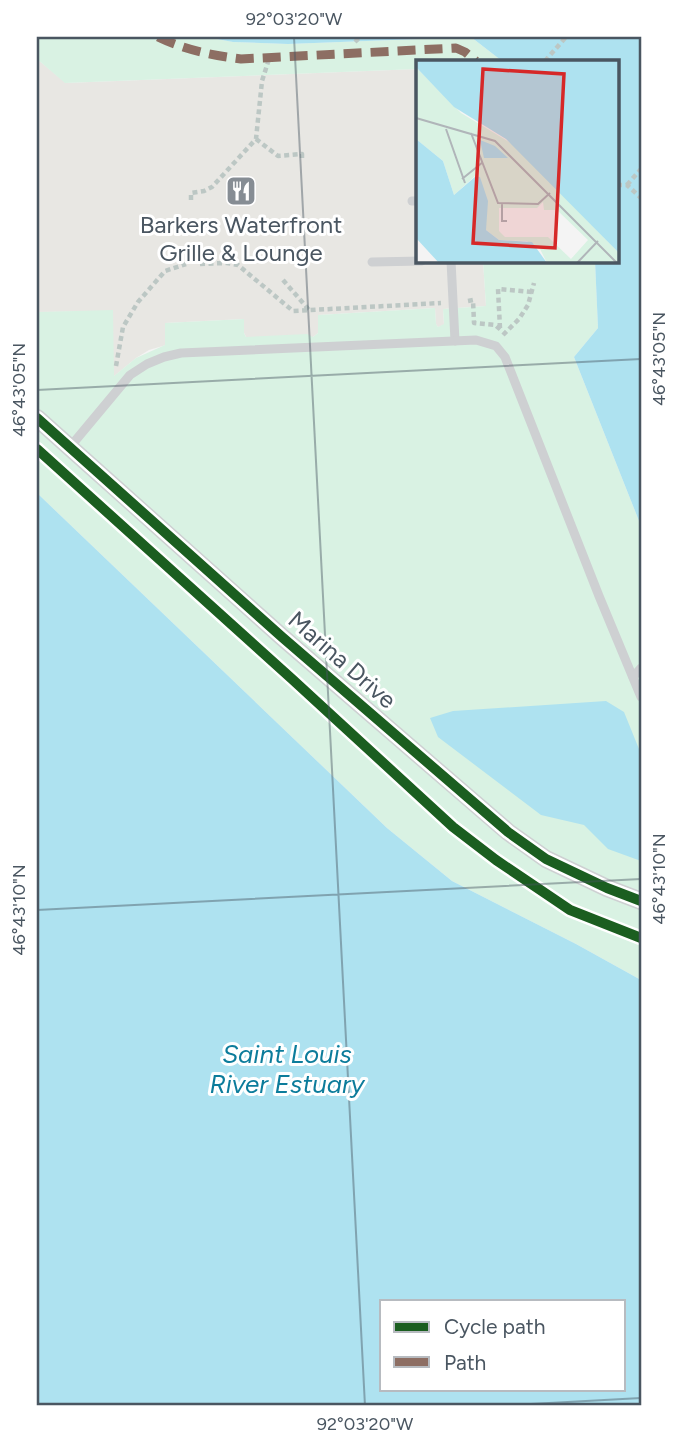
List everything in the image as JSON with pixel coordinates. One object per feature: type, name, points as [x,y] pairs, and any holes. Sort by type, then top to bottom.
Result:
[{"type":"street","name":"Marina Drive","points":[[37,418],[282,637],[508,832],[546,859],[641,901]]},
{"type":"lane","points":[[372,262],[416,261]]},
{"type":"lane","points":[[451,262],[455,341]]},
{"type":"lane","points":[[70,447],[130,375],[164,357],[181,353],[476,340],[496,346],[505,357],[641,697]]},
{"type":"lane","points":[[633,677],[641,668]]},
{"type":"path","points":[[355,42],[360,37]]},
{"type":"path","points":[[546,60],[566,37]]},
{"type":"path","points":[[191,200],[191,192],[212,187],[256,139],[262,81],[269,59]]},
{"type":"path","points":[[256,139],[278,156],[302,154],[302,158]]},
{"type":"path","points":[[627,185],[641,169]]},
{"type":"path","points":[[618,185],[627,185],[641,198]]},
{"type":"path","points":[[112,397],[108,389],[109,381],[116,367],[123,327],[138,302],[165,271],[186,264]]},
{"type":"path","points":[[200,264],[238,265],[293,311],[473,300],[474,323],[495,325],[514,339]]},
{"type":"path","points":[[283,280],[310,311]]},
{"type":"path","points":[[502,330],[528,305],[534,283]]},
{"type":"path","points":[[496,346],[502,330],[498,289],[531,292]]},
{"type":"shaded area","points":[[37,59],[66,83],[416,69],[416,262],[483,262],[486,306],[443,309],[444,325],[438,327],[435,308],[318,315],[318,333],[313,337],[246,337],[244,319],[165,323],[166,345],[149,350],[113,377],[113,311],[37,312]]},
{"type":"green space","points":[[37,37],[206,37],[233,42],[288,44],[471,37],[501,60],[418,59],[416,69],[65,83],[37,59]]},
{"type":"green space","points":[[483,262],[595,262],[598,328],[574,357],[641,526],[641,980],[452,881],[387,828],[37,493],[37,312],[113,310],[114,376],[136,358],[165,345],[165,323],[244,319],[246,337],[307,334],[313,337],[318,333],[318,315],[435,308],[438,327],[444,324],[443,309],[486,306]]},
{"type":"water","points":[[206,37],[471,37],[288,44],[233,42]]},
{"type":"water","points":[[471,37],[641,37],[641,526],[574,357],[598,328],[595,262],[618,262],[618,60],[501,60]]},
{"type":"water","name":"Saint Louis River Estuary","points":[[37,493],[387,828],[452,881],[641,980],[641,1406],[37,1406]]},
{"type":"water","points":[[606,701],[624,712],[641,754],[641,861],[608,849],[584,825],[541,815],[438,737],[430,718],[453,711]]},
{"type":"marked path","points":[[158,37],[198,51],[241,59],[456,48],[475,60]]},
{"type":"cycle path","points":[[37,418],[282,637],[508,832],[546,859],[641,901]]},
{"type":"cycle path","points":[[37,449],[453,827],[570,910],[641,938]]},
{"type":"place","name":"Barkers Waterfront Grille & Lounge","points":[[241,191]]}]
